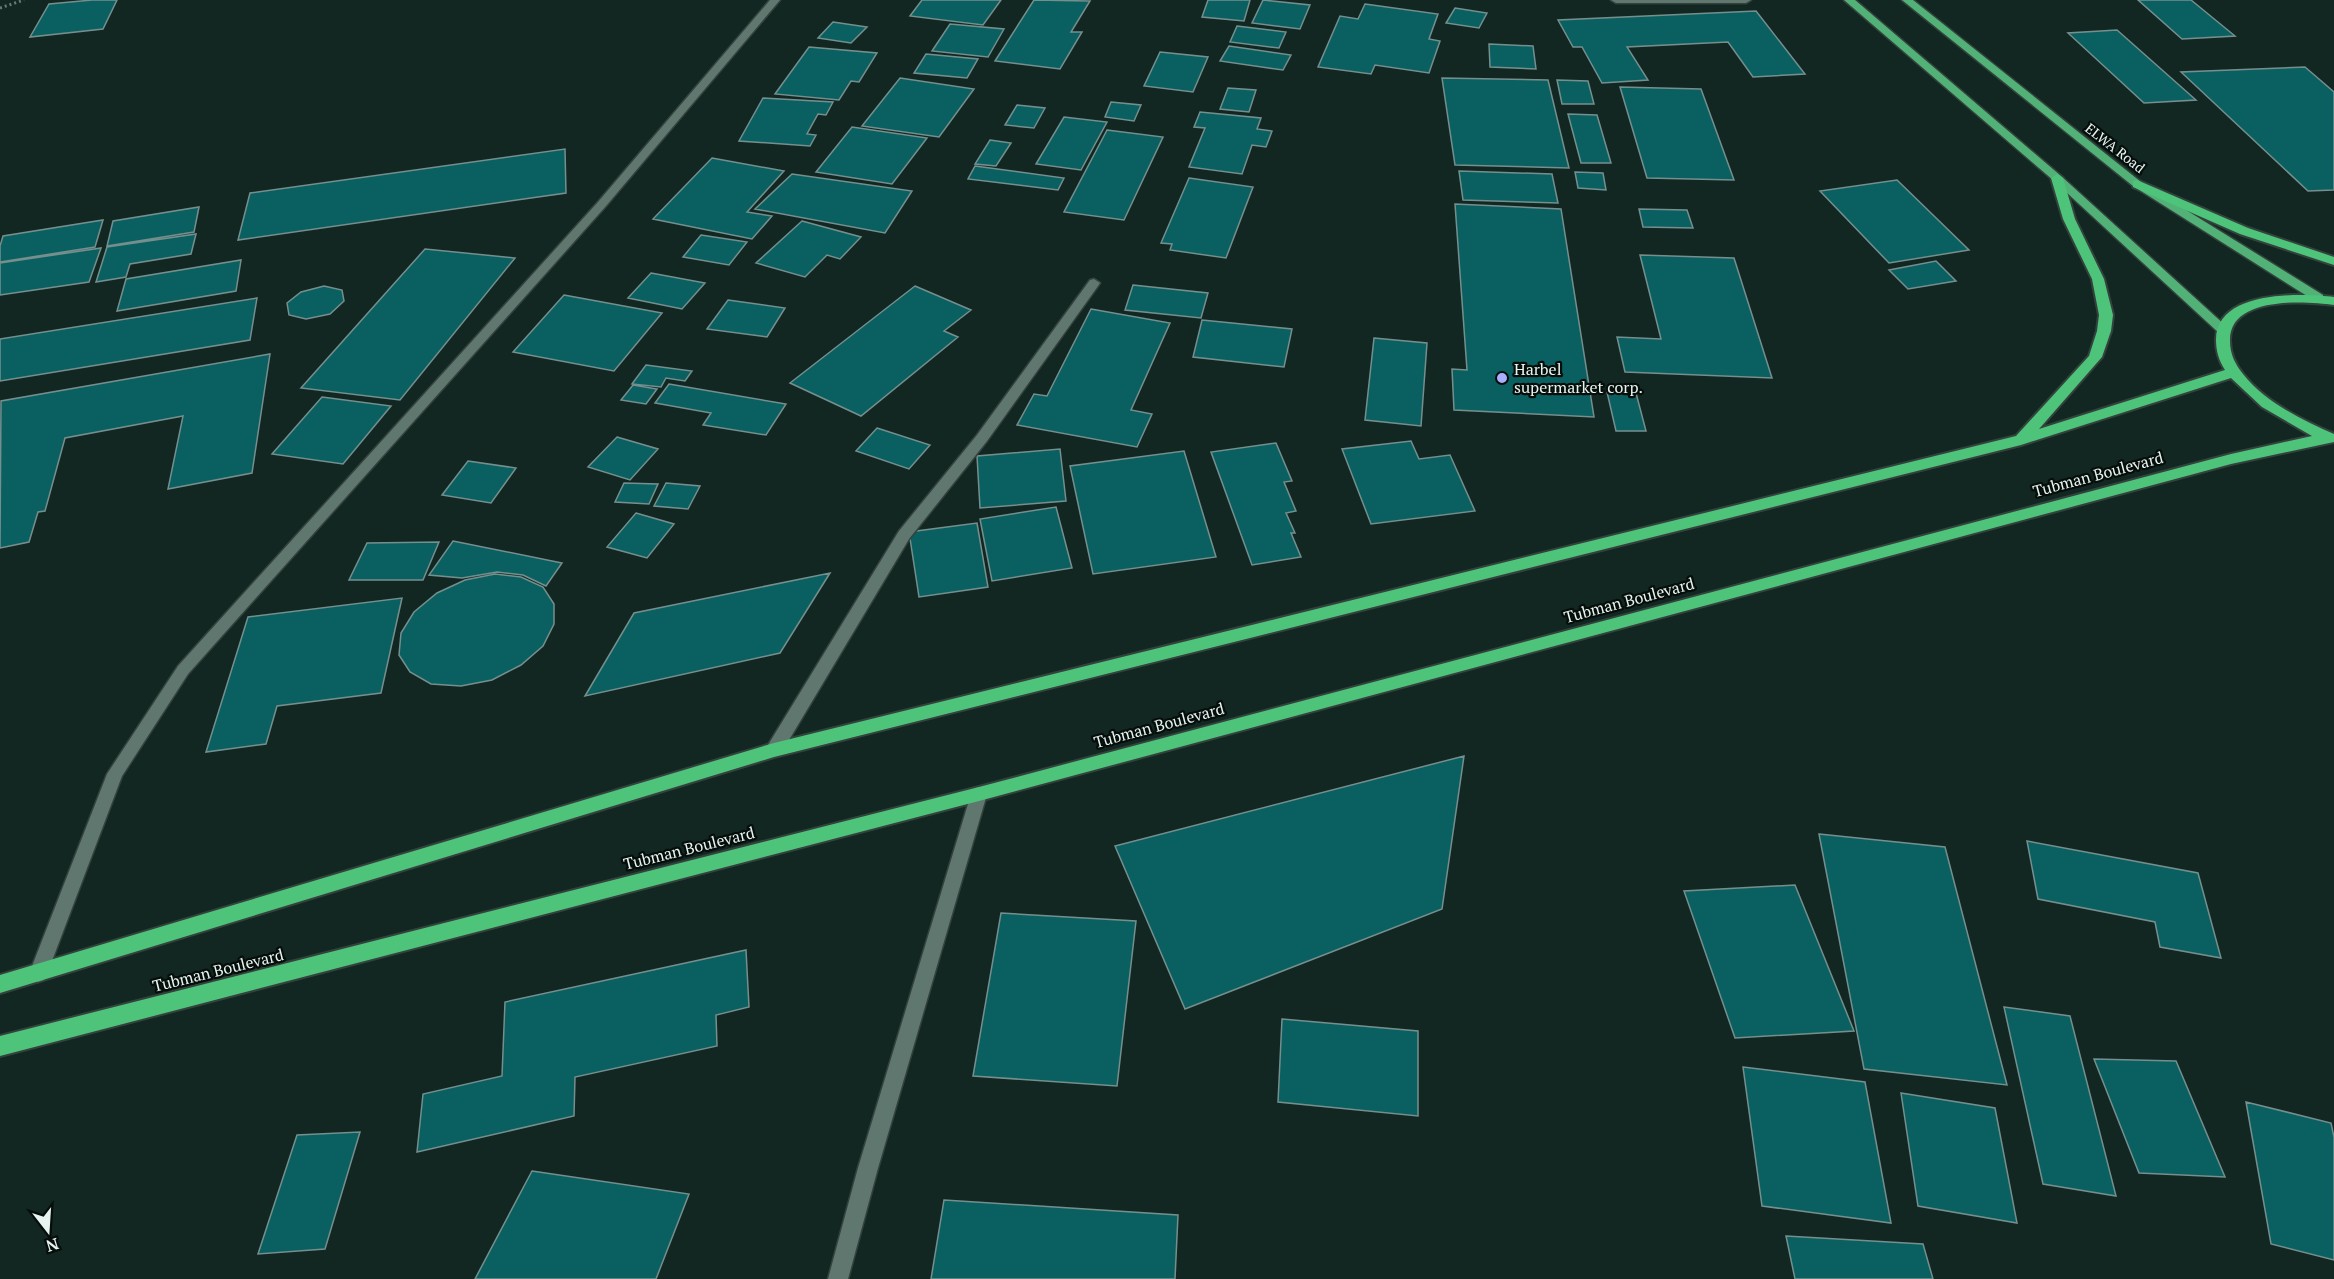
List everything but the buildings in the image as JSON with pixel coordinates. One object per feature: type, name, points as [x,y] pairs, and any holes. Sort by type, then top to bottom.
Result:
[{"type":"highway","points":[[2021,440],[2095,357],[2104,331],[2106,315],[2098,279],[2069,219],[2057,177]]},
{"type":"highway","points":[[2137,184],[2244,231],[2334,261]]},
{"type":"highway","points":[[2330,438],[2288,418],[2256,396],[2234,372],[2223,350],[2223,330],[2234,315],[2255,304],[2284,298],[2319,298],[2334,301]]},
{"type":"highway","points":[[0,984],[774,750],[2021,440],[2234,372]]},
{"type":"highway","name":"Tubman Boulevard","points":[[0,1046],[979,794],[2231,459],[2330,438]]},
{"type":"main road","points":[[1849,0],[2057,177],[2223,330]]},
{"type":"main road","name":"ELWA Road","points":[[1907,0],[2137,184],[2319,298]]},
{"type":"street","points":[[38,974],[116,774],[183,670],[602,204],[775,0]]},
{"type":"street","points":[[1616,0],[1746,0]]},
{"type":"street","points":[[774,750],[904,535],[982,438],[1094,283]]},
{"type":"street","points":[[838,1279],[868,1168],[979,794]]},
{"type":"path","points":[[0,8],[24,0]]},
{"type":"place","name":"Harbel supermarket corp.","points":[[1502,378]]}]
